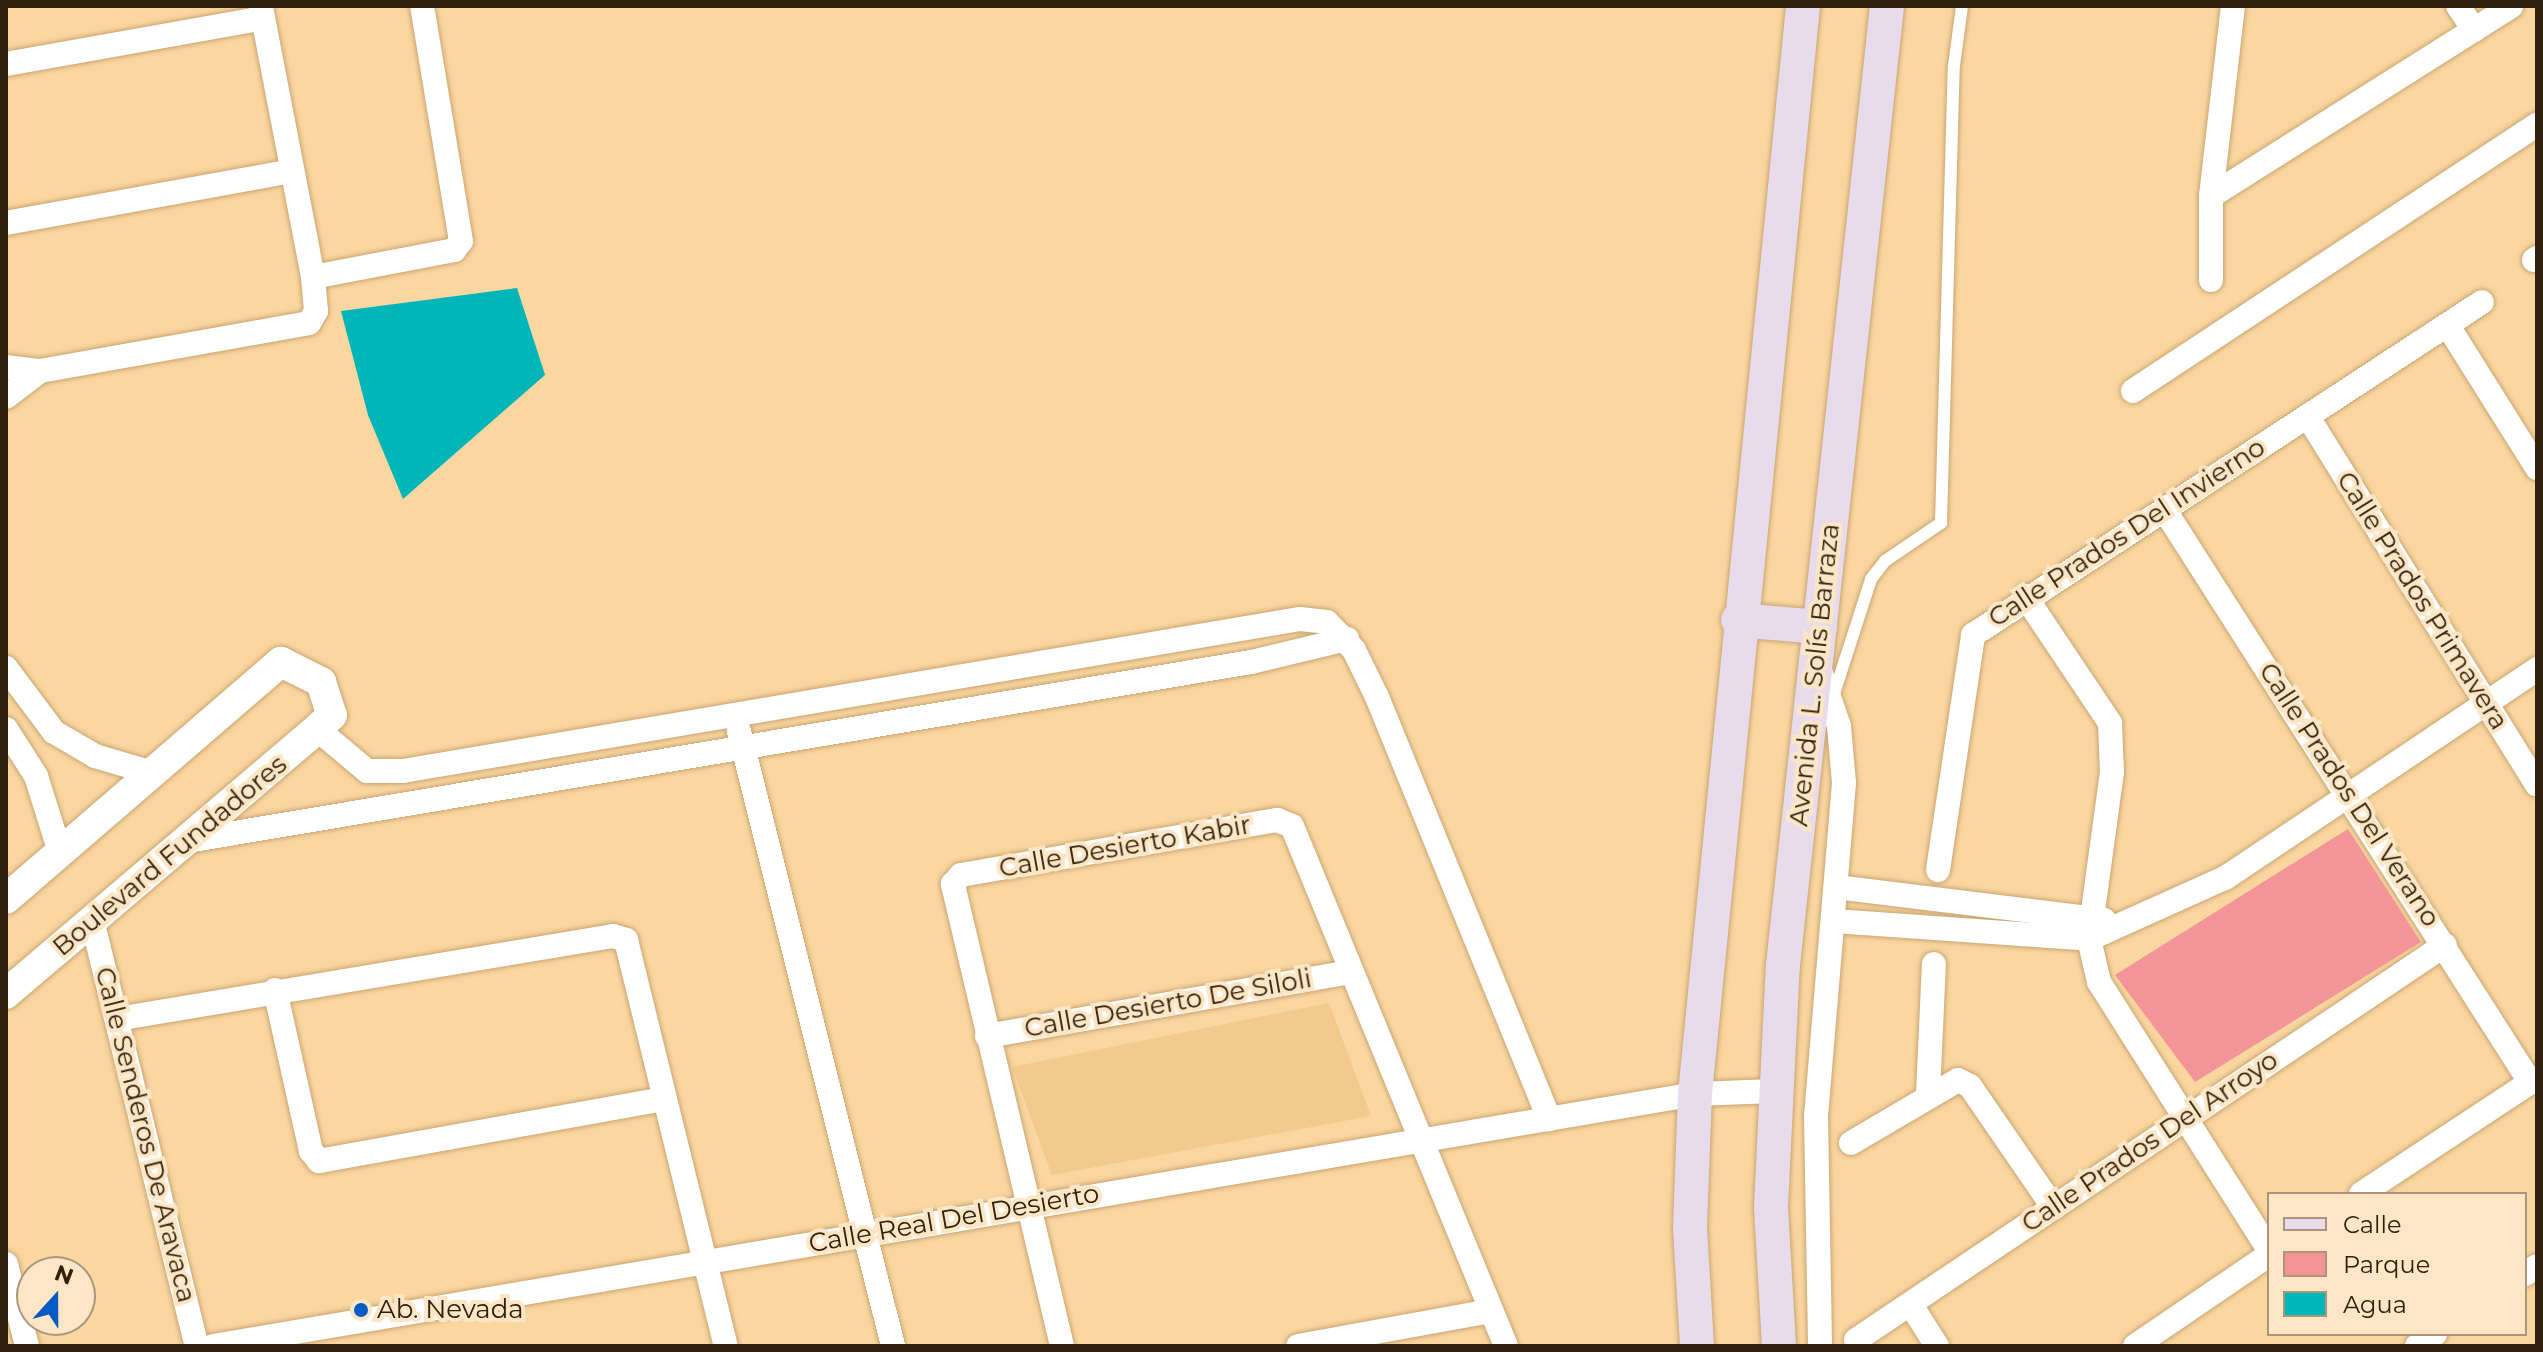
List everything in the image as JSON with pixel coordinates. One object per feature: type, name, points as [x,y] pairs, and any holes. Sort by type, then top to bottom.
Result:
[{"type":"main road","points":[[1697,1346],[1690,1228],[1695,1094],[1738,620],[1803,6]]},
{"type":"main road","name":"Avenida L. Solís Barraza","points":[[1779,1346],[1771,1207],[1774,1091],[1887,6]]},
{"type":"main road","points":[[1738,620],[1820,627]]},
{"type":"street","points":[[313,277],[454,250],[461,241],[422,6]]},
{"type":"street","points":[[2211,280],[2211,196],[2233,6]]},
{"type":"street","points":[[2458,6],[2474,30]]},
{"type":"street","points":[[2211,196],[2511,6]]},
{"type":"street","points":[[6,64],[262,12],[313,277],[316,311],[300,327],[40,371],[10,373]]},
{"type":"street","points":[[2133,391],[2537,125]]},
{"type":"street","points":[[6,223],[291,171]]},
{"type":"street","name":"Calle Prados Del Invierno","points":[[1938,870],[1968,645],[1980,628],[2482,302]]},
{"type":"street","points":[[2448,326],[2537,468]]},
{"type":"street","name":"Calle Prados Primavera","points":[[2308,417],[2537,785]]},
{"type":"street","name":"Calle Prados Del Verano","points":[[2164,509],[2533,1080]]},
{"type":"street","points":[[2025,596],[2110,723],[2112,772],[2089,939],[2099,982],[2267,1250]]},
{"type":"street","points":[[6,899],[281,662],[321,682],[325,722],[358,766],[380,773],[1300,619],[1327,622],[1347,639],[1408,770],[1549,1119]]},
{"type":"street","points":[[193,840],[1251,662],[1347,639]]},
{"type":"street","points":[[1817,662],[1833,699],[1844,783],[1816,1115],[1820,1346]]},
{"type":"street","points":[[6,668],[33,710],[74,746],[152,773]]},
{"type":"street","points":[[1834,921],[2089,939],[2225,878],[2537,669]]},
{"type":"street","points":[[33,710],[7,731],[36,776],[60,852]]},
{"type":"street","points":[[736,715],[893,1346]]},
{"type":"street","name":"Boulevard Fundadores","points":[[6,994],[193,840],[325,722]]},
{"type":"street","name":"Calle Desierto Kabir","points":[[1062,1346],[953,890],[961,875],[1285,821],[1506,1346]]},
{"type":"street","points":[[1836,887],[2091,915],[2120,927]]},
{"type":"street","name":"Calle Senderos De Aravaca","points":[[93,924],[197,1346]]},
{"type":"street","points":[[117,1019],[275,990],[620,936],[631,945],[663,1099],[726,1346]]},
{"type":"street","name":"Calle Prados Del Arroyo","points":[[1856,1340],[2054,1208],[2185,1115],[2445,945]]},
{"type":"street","points":[[1928,1094],[1934,964]]},
{"type":"street","name":"Calle Desierto De Siloli","points":[[987,1036],[1350,972]]},
{"type":"street","points":[[275,990],[311,1151],[319,1161],[663,1099]]},
{"type":"street","points":[[1851,1143],[1928,1094],[1958,1080],[1970,1086],[2054,1208]]},
{"type":"street","points":[[2364,1192],[2533,1080]]},
{"type":"street","name":"Calle Real Del Desierto","points":[[213,1346],[1695,1094],[1774,1091]]},
{"type":"street","points":[[2135,1346],[2267,1254]]},
{"type":"street","points":[[6,1264],[27,1346]]},
{"type":"street","points":[[1911,1305],[1937,1346]]},
{"type":"street","points":[[1298,1346],[1490,1311]]},
{"type":"lane","points":[[1833,699],[1871,579],[1885,561],[1941,523],[1954,66],[1962,6]]},
{"type":"shaded area","points":[[1329,1003],[1371,1116],[1052,1175],[1012,1067]]},
{"type":"green space","points":[[2348,829],[2421,942],[2195,1082],[2115,975]]},
{"type":"water","points":[[517,288],[545,375],[403,499],[368,415],[341,311]]},
{"type":"place","name":"Ab. Nevada","points":[[361,1310]]}]
